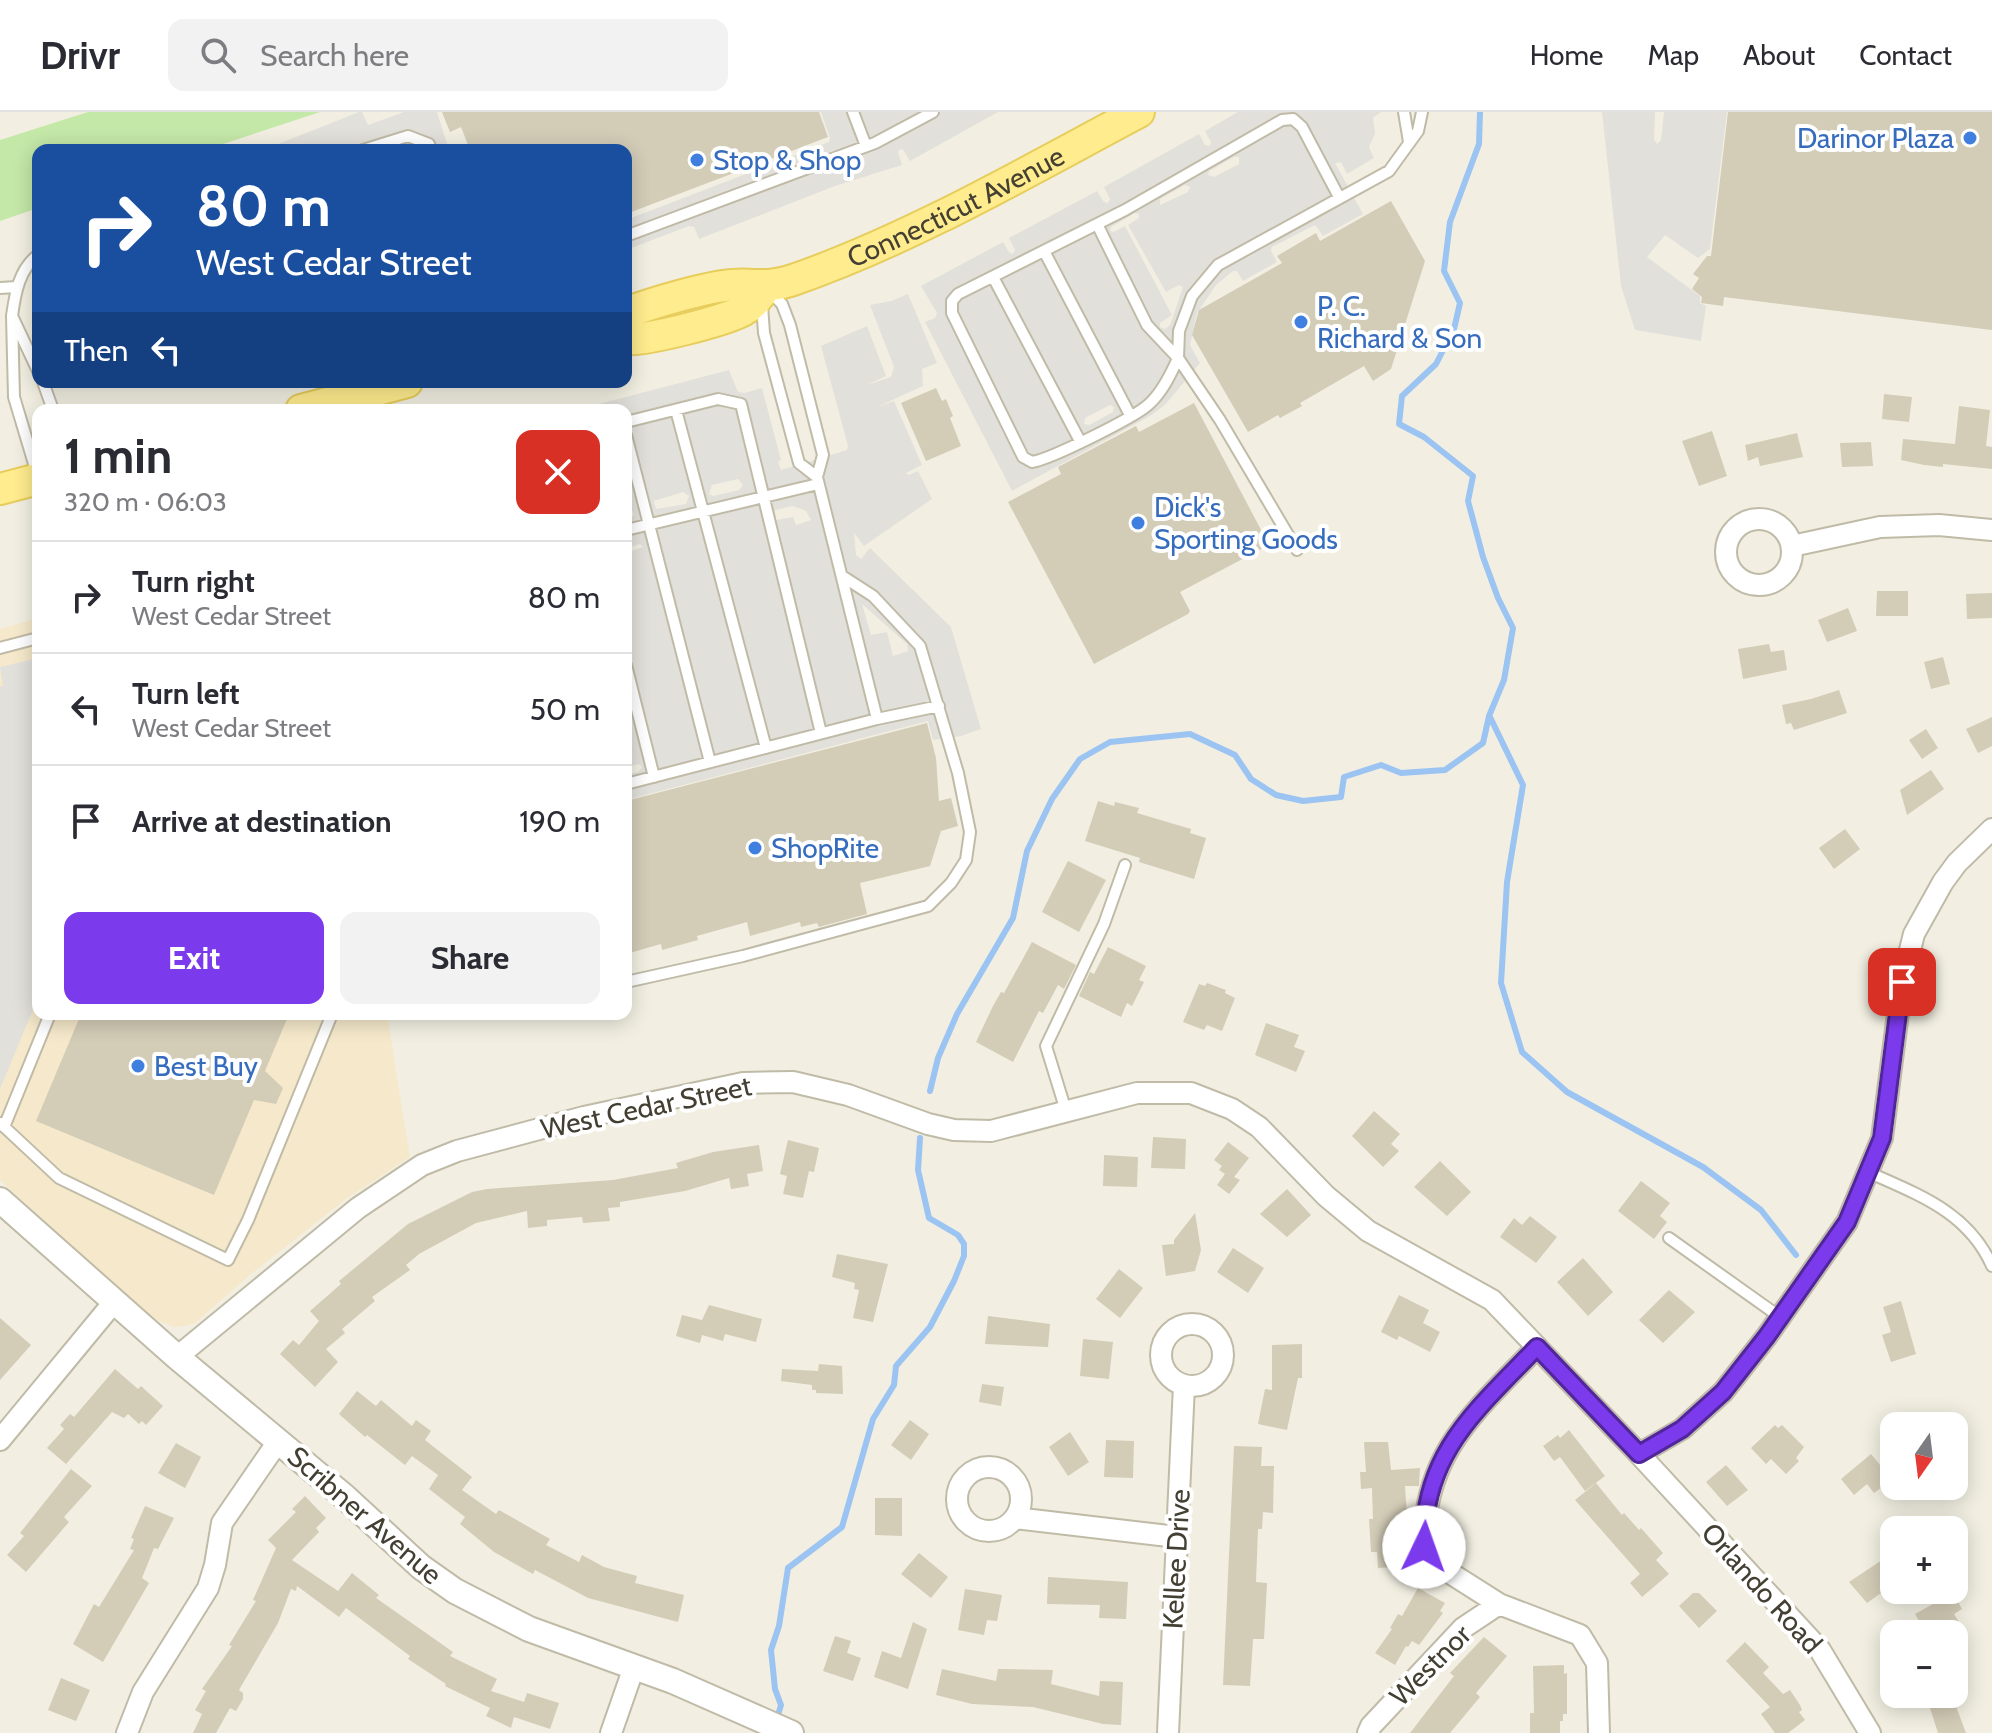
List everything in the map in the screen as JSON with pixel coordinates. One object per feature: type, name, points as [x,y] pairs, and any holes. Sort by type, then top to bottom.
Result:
[{"type":"main road","name":"Connecticut Avenue","points":[[632,311],[731,285],[766,287],[792,281],[887,241],[1139,112]]},
{"type":"main road","name":"Connecticut Avenue","points":[[632,339],[643,339],[732,316],[753,304],[766,287]]},
{"type":"main road","points":[[324,404],[384,388]]},
{"type":"main road","points":[[0,489],[32,480]]},
{"type":"street","points":[[1792,546],[1880,527],[1939,525],[1992,530]]},
{"type":"street","points":[[1639,1454],[1682,1429],[1723,1392],[1847,1222],[1882,1138],[1902,982],[1914,934],[1957,863],[1992,829]]},
{"type":"street","name":"West Cedar Street","points":[[177,1357],[358,1208],[422,1165],[468,1148],[584,1117],[743,1083],[793,1082],[819,1087],[928,1124],[966,1131],[991,1131],[1137,1093],[1191,1093],[1232,1109],[1259,1127],[1347,1215],[1391,1245],[1492,1300],[1639,1454]]},
{"type":"street","name":"Scribner Avenue","points":[[0,1200],[177,1357],[279,1440],[421,1567],[455,1591],[514,1622],[727,1704],[791,1733]]},
{"type":"street","points":[[0,1440],[114,1302]]},
{"type":"street","name":"Westnor","points":[[1537,1347],[1466,1422],[1440,1462],[1424,1518],[1424,1547],[1447,1571],[1499,1604],[1580,1635],[1597,1663],[1599,1733]]},
{"type":"street","name":"Kellee Drive","points":[[1168,1733],[1184,1385]]},
{"type":"street","points":[[127,1733],[143,1692],[208,1588],[222,1523],[279,1440]]},
{"type":"street","name":"Orlando Road","points":[[1639,1454],[1820,1650],[1870,1733]]},
{"type":"street","points":[[1015,1518],[1177,1537]]},
{"type":"street","name":"Westnor","points":[[1368,1733],[1371,1726],[1463,1628],[1499,1604]]},
{"type":"street","points":[[611,1733],[634,1667]]},
{"type":"lane","points":[[853,112],[866,146]]},
{"type":"lane","points":[[632,234],[866,146],[933,112]]},
{"type":"lane","points":[[1404,112],[1409,142]]},
{"type":"lane","points":[[1339,197],[1302,127],[1293,119],[1282,120],[1097,224],[958,294],[952,301],[952,313],[1023,457],[1032,462],[1040,461],[1149,404],[1169,379],[1178,358],[1179,331],[1192,296],[1218,265],[1389,171],[1418,131],[1422,112]]},
{"type":"lane","points":[[382,144],[408,136],[429,144]]},
{"type":"lane","points":[[1097,224],[1147,325],[1178,358],[1220,420],[1297,550]]},
{"type":"lane","points":[[1044,251],[1130,415]]},
{"type":"lane","points":[[32,260],[16,287],[12,316],[14,397],[32,458]]},
{"type":"lane","points":[[993,277],[1080,441]]},
{"type":"lane","points":[[0,288],[16,287]]},
{"type":"lane","points":[[766,287],[760,310],[764,333],[799,463],[818,480]]},
{"type":"lane","points":[[766,287],[782,304],[790,325],[823,455],[818,480],[877,719]]},
{"type":"lane","points":[[12,316],[32,356]]},
{"type":"lane","points":[[632,421],[718,399],[741,404],[821,733]]},
{"type":"lane","points":[[676,410],[766,748]]},
{"type":"lane","points":[[632,458],[710,762]]},
{"type":"lane","points":[[632,529],[764,497],[818,480]]},
{"type":"lane","points":[[632,981],[743,956],[928,906],[951,883],[966,860],[970,832],[958,773],[920,646],[873,596],[842,576]]},
{"type":"lane","points":[[0,648],[32,640]]},
{"type":"lane","points":[[632,689],[654,777]]},
{"type":"lane","points":[[632,782],[877,719],[940,712]]},
{"type":"lane","points":[[1066,1111],[1046,1046],[1104,924],[1125,865]]},
{"type":"lane","points":[[47,1020],[2,1125],[59,1178],[228,1260],[248,1220],[330,1020]]},
{"type":"lane","points":[[1868,1172],[1923,1197],[1951,1214],[1969,1228],[1992,1266]]},
{"type":"lane","points":[[1669,1238],[1780,1317]]},
{"type":"shaded area","points":[[359,112],[362,112],[368,125],[404,112],[437,112],[447,144],[278,144]]},
{"type":"shaded area","points":[[821,112],[998,112],[910,161],[900,149],[902,165],[835,186],[699,239],[694,227],[689,226],[632,248],[632,218],[829,142]]},
{"type":"shaded area","points":[[1238,112],[1381,112],[1373,118],[1375,134],[1369,147],[1374,158],[1347,174],[1341,162],[1335,163],[1363,214],[1323,236],[1315,225],[1272,247],[1277,262],[1243,281],[1237,271],[1233,271],[1216,285],[1197,313],[1190,345],[1200,363],[1165,405],[1012,491],[925,322],[935,318],[937,313],[921,286],[1003,242],[1013,254],[1015,250],[1009,238],[1097,191],[1108,203],[1110,199],[1104,187],[1199,134],[1205,145],[1210,146],[1205,131]],"holes":[[[1234,157],[1239,157],[1239,164],[1214,177],[1208,175],[1209,171]],[[1185,185],[1190,187],[1188,192],[1160,205],[1160,199]],[[1135,213],[1139,214],[1139,218],[1128,225],[1166,292],[1179,285],[1183,287],[1170,325],[1165,329],[1160,327],[1160,323],[1172,315],[1125,226],[1114,232],[1110,231],[1111,227]],[[1110,405],[1114,407],[1113,412],[1089,425],[1084,424],[1085,418]]]},
{"type":"shaded area","points":[[1602,112],[1655,112],[1654,139],[1657,144],[1661,140],[1664,112],[1727,112],[1710,249],[1698,258],[1665,235],[1647,257],[1700,296],[1700,303],[1706,306],[1701,341],[1635,330],[1621,286]]},
{"type":"shaded area","points":[[908,294],[937,363],[922,369],[923,386],[877,407],[894,401],[922,465],[906,473],[909,475],[918,471],[932,499],[864,546],[854,533],[856,555],[861,559],[870,548],[951,627],[981,729],[933,740],[928,721],[632,798],[632,774],[642,767],[639,764],[632,766],[632,551],[643,547],[640,544],[632,546],[632,404],[599,404],[729,370],[738,392],[762,388],[781,470],[847,450],[821,346],[867,326],[886,376],[867,385],[891,377],[894,367],[870,305]],"holes":[[[738,479],[743,485],[739,490],[713,496],[709,494],[712,485]],[[683,492],[689,496],[686,504],[656,509],[654,501]],[[793,506],[806,511],[811,520],[796,525],[793,517],[776,520],[775,510]],[[862,604],[907,644],[908,651],[893,656],[887,632],[871,635]]]},
{"type":"shaded area","points":[[32,620],[32,1020],[388,1020],[410,1157],[346,1199],[195,1323],[185,1326],[173,1327],[157,1320],[115,1286],[0,1180],[0,629]]},
{"type":"shaded area","points":[[32,659],[32,1012],[0,1089],[0,686],[3,686],[0,667]]},
{"type":"green space","points":[[88,112],[320,112],[223,144],[32,144],[32,210],[0,221],[0,140]]},
{"type":"building","name":"Stop & Shop","points":[[442,112],[819,112],[828,137],[632,212],[632,144],[468,144],[461,127],[450,132]]},
{"type":"building","name":"Darinor Plaza","points":[[1728,112],[1992,112],[1992,330],[1724,297],[1723,306],[1701,303],[1702,297],[1692,289],[1699,278],[1693,274],[1707,256],[1711,256]]},
{"type":"building","name":"P. C. Richard & Son","points":[[1391,201],[1425,261],[1391,369],[1373,381],[1364,366],[1300,403],[1302,406],[1248,432],[1192,335],[1199,310],[1282,263],[1277,256],[1316,233],[1320,241]]},
{"type":"building","points":[[936,388],[942,401],[946,399],[961,446],[926,461],[901,403]]},
{"type":"building","points":[[1884,394],[1912,397],[1909,422],[1882,419]]},
{"type":"building","name":"Dick's Sporting Goods","points":[[1194,403],[1269,545],[1180,592],[1190,611],[1188,614],[1094,664],[1008,502],[1061,474],[1058,467],[1136,426],[1139,432]]},
{"type":"building","points":[[1959,406],[1990,410],[1986,446],[1992,447],[1992,469],[1943,464],[1943,467],[1901,460],[1903,439],[1955,444]]},
{"type":"building","points":[[1712,431],[1727,476],[1699,486],[1682,441]]},
{"type":"building","points":[[1797,433],[1803,457],[1760,466],[1758,457],[1748,461],[1745,445]]},
{"type":"building","points":[[1871,442],[1873,466],[1842,467],[1840,443]]},
{"type":"building","points":[[1877,591],[1908,591],[1908,616],[1876,616]]},
{"type":"building","points":[[1992,593],[1992,618],[1967,619],[1966,594]]},
{"type":"building","points":[[1848,608],[1857,631],[1827,642],[1818,620]]},
{"type":"building","points":[[1769,644],[1771,652],[1784,650],[1787,670],[1743,679],[1738,649]]},
{"type":"building","points":[[1943,657],[1950,684],[1931,689],[1924,662]]},
{"type":"building","points":[[1839,690],[1847,713],[1794,730],[1791,723],[1786,724],[1782,705]]},
{"type":"building","points":[[1992,717],[1992,746],[1978,753],[1966,729]]},
{"type":"building","points":[[927,723],[936,758],[939,801],[951,798],[958,826],[941,831],[930,866],[860,883],[867,914],[819,927],[817,923],[801,927],[800,922],[750,936],[747,922],[662,950],[661,944],[632,952],[632,799]]},
{"type":"building","points":[[1926,729],[1938,748],[1922,759],[1909,740]]},
{"type":"building","points":[[1931,770],[1944,789],[1907,815],[1900,790]]},
{"type":"building","points":[[1098,801],[1139,808],[1137,813],[1191,829],[1190,833],[1206,838],[1194,879],[1085,841]]},
{"type":"building","points":[[1845,829],[1860,849],[1834,869],[1819,848]]},
{"type":"building","points":[[1068,861],[1106,880],[1079,932],[1042,912]]},
{"type":"building","points":[[1032,942],[1076,965],[1064,989],[1058,985],[1043,1013],[1039,1011],[1013,1062],[976,1042],[993,1006],[1001,992],[1004,993]]},
{"type":"building","points":[[1108,947],[1146,966],[1139,980],[1144,982],[1132,1006],[1127,1003],[1121,1017],[1079,996],[1090,972],[1094,974]]},
{"type":"building","points":[[1207,983],[1226,990],[1225,993],[1235,998],[1222,1031],[1207,1025],[1204,1030],[1183,1022],[1199,984],[1205,986]]},
{"type":"building","points":[[78,1020],[286,1020],[265,1071],[283,1088],[276,1104],[254,1100],[214,1195],[36,1121]]},
{"type":"building","points":[[1266,1023],[1299,1035],[1294,1047],[1305,1051],[1296,1072],[1255,1055]]},
{"type":"building","points":[[1374,1111],[1400,1134],[1391,1144],[1399,1151],[1383,1167],[1352,1136]]},
{"type":"building","points":[[1153,1137],[1186,1139],[1185,1169],[1151,1168]]},
{"type":"building","points":[[788,1140],[819,1148],[814,1172],[809,1171],[803,1198],[783,1194],[787,1176],[780,1174]]},
{"type":"building","points":[[1228,1142],[1249,1158],[1234,1177],[1240,1180],[1229,1194],[1217,1185],[1225,1174],[1219,1170],[1222,1166],[1214,1160]]},
{"type":"building","points":[[759,1145],[763,1171],[747,1174],[749,1186],[731,1189],[729,1178],[685,1191],[620,1202],[620,1207],[608,1208],[610,1221],[583,1223],[582,1217],[547,1220],[547,1226],[528,1228],[527,1211],[476,1223],[419,1254],[406,1265],[410,1270],[372,1297],[375,1301],[342,1329],[345,1333],[326,1349],[338,1362],[315,1387],[280,1354],[293,1340],[299,1345],[319,1321],[310,1311],[341,1284],[339,1281],[408,1224],[472,1192],[613,1180],[678,1168],[676,1163],[713,1152]]},
{"type":"building","points":[[1104,1155],[1138,1157],[1137,1187],[1103,1186]]},
{"type":"building","points":[[1440,1161],[1471,1192],[1447,1216],[1414,1187]]},
{"type":"building","points":[[1641,1181],[1670,1203],[1660,1216],[1667,1222],[1654,1239],[1618,1211]]},
{"type":"building","points":[[1287,1189],[1311,1215],[1287,1237],[1260,1214]]},
{"type":"building","points":[[1195,1213],[1201,1250],[1195,1271],[1166,1276],[1162,1245],[1174,1244]]},
{"type":"building","points":[[1530,1216],[1557,1237],[1536,1263],[1500,1237],[1514,1218],[1522,1225]]},
{"type":"building","points":[[1233,1248],[1264,1268],[1248,1293],[1217,1272]]},
{"type":"building","points":[[837,1254],[888,1264],[873,1322],[853,1318],[859,1290],[854,1289],[855,1283],[832,1277]]},
{"type":"building","points":[[1583,1258],[1613,1292],[1588,1316],[1557,1282]]},
{"type":"building","points":[[1119,1269],[1143,1288],[1120,1318],[1096,1299]]},
{"type":"building","points":[[1669,1290],[1695,1312],[1663,1343],[1639,1320]]},
{"type":"building","points":[[1399,1295],[1429,1310],[1423,1323],[1440,1332],[1430,1352],[1399,1336],[1397,1340],[1381,1332]]},
{"type":"building","points":[[1901,1301],[1916,1354],[1891,1362],[1882,1335],[1891,1332],[1883,1307]]},
{"type":"building","points":[[709,1305],[762,1319],[756,1342],[725,1334],[723,1341],[702,1335],[700,1343],[676,1336],[682,1315],[702,1320]]},
{"type":"building","points":[[988,1316],[1050,1324],[1048,1347],[985,1344]]},
{"type":"building","points":[[0,1318],[31,1345],[0,1380]]},
{"type":"building","points":[[1083,1339],[1113,1342],[1109,1379],[1080,1376]]},
{"type":"building","points":[[1302,1344],[1302,1378],[1298,1378],[1287,1430],[1258,1424],[1265,1389],[1272,1390],[1272,1345]]},
{"type":"building","points":[[819,1364],[842,1366],[843,1394],[816,1393],[812,1385],[781,1381],[782,1369],[818,1371]]},
{"type":"building","points":[[115,1369],[138,1389],[141,1386],[163,1406],[146,1425],[142,1421],[139,1424],[128,1414],[124,1418],[112,1412],[66,1464],[47,1448],[64,1429],[60,1425],[70,1414],[74,1417]]},
{"type":"building","points":[[982,1384],[1004,1387],[1001,1406],[979,1402]]},
{"type":"building","points":[[357,1391],[376,1406],[381,1400],[412,1426],[416,1420],[431,1431],[425,1440],[472,1477],[462,1490],[496,1514],[499,1510],[550,1539],[546,1545],[579,1562],[582,1555],[604,1567],[637,1576],[635,1583],[684,1595],[678,1622],[588,1598],[535,1570],[533,1574],[494,1552],[460,1524],[465,1517],[429,1489],[438,1475],[412,1456],[405,1465],[339,1414]]},
{"type":"building","points":[[910,1420],[929,1434],[911,1460],[891,1445]]},
{"type":"building","points":[[1775,1425],[1778,1428],[1782,1425],[1804,1447],[1796,1458],[1799,1461],[1786,1474],[1771,1459],[1766,1464],[1751,1448]]},
{"type":"building","points":[[1569,1430],[1605,1476],[1585,1491],[1560,1457],[1554,1461],[1543,1446]]},
{"type":"building","points":[[1070,1432],[1089,1462],[1068,1476],[1049,1447]]},
{"type":"building","points":[[1106,1440],[1134,1441],[1133,1478],[1104,1477]]},
{"type":"building","points":[[1364,1442],[1388,1442],[1391,1470],[1420,1468],[1419,1486],[1405,1486],[1407,1518],[1402,1518],[1404,1550],[1408,1549],[1409,1566],[1378,1568],[1377,1552],[1371,1552],[1369,1519],[1373,1519],[1372,1488],[1361,1489],[1360,1472],[1366,1472]]},
{"type":"building","points":[[176,1443],[201,1457],[185,1488],[158,1473]]},
{"type":"building","points":[[1234,1446],[1262,1447],[1261,1466],[1274,1466],[1273,1513],[1263,1512],[1262,1529],[1258,1529],[1256,1582],[1267,1583],[1264,1639],[1253,1639],[1250,1686],[1223,1685]]},
{"type":"building","points":[[1871,1454],[1880,1465],[1880,1489],[1874,1493],[1867,1484],[1854,1495],[1841,1479]]},
{"type":"building","points":[[1726,1465],[1748,1490],[1727,1506],[1706,1482]]},
{"type":"building","points":[[71,1469],[92,1486],[64,1517],[69,1522],[26,1572],[7,1555],[24,1536],[20,1533]]},
{"type":"building","points":[[1596,1483],[1622,1515],[1624,1513],[1639,1530],[1641,1528],[1663,1553],[1656,1560],[1669,1574],[1642,1597],[1630,1583],[1640,1574],[1575,1500]]},
{"type":"building","points":[[305,1496],[326,1518],[316,1528],[319,1532],[292,1560],[338,1591],[352,1573],[379,1595],[376,1598],[453,1652],[450,1656],[497,1679],[491,1691],[524,1702],[527,1693],[559,1703],[550,1729],[514,1717],[511,1728],[486,1716],[490,1708],[445,1686],[346,1608],[339,1617],[297,1586],[296,1591],[291,1589],[278,1623],[239,1690],[243,1693],[243,1699],[236,1711],[230,1708],[216,1733],[193,1733],[202,1714],[195,1710],[206,1691],[202,1689],[232,1646],[229,1645],[256,1601],[253,1600],[276,1548],[268,1540],[296,1512],[292,1509]]},
{"type":"building","points":[[875,1498],[902,1498],[902,1536],[875,1535]]},
{"type":"building","points":[[145,1506],[174,1518],[158,1549],[154,1548],[142,1578],[149,1583],[103,1662],[73,1644],[94,1604],[99,1607],[134,1550],[130,1549],[134,1539],[131,1538]]},
{"type":"building","points":[[919,1553],[948,1577],[931,1598],[901,1574]]},
{"type":"building","points":[[1880,1561],[1880,1594],[1867,1603],[1849,1582]]},
{"type":"building","points":[[1048,1577],[1128,1582],[1126,1619],[1099,1618],[1100,1605],[1047,1604]]},
{"type":"building","points":[[1418,1588],[1445,1603],[1440,1611],[1443,1613],[1419,1645],[1412,1641],[1406,1646],[1395,1665],[1375,1653]]},
{"type":"building","points":[[965,1589],[1002,1595],[997,1621],[987,1620],[984,1635],[958,1630]]},
{"type":"building","points":[[1693,1593],[1699,1593],[1717,1611],[1699,1628],[1679,1606]]},
{"type":"building","points":[[1933,1604],[1959,1604],[1962,1609],[1954,1614],[1958,1620],[1919,1620],[1915,1614]]},
{"type":"building","points":[[913,1622],[927,1629],[908,1689],[874,1677],[882,1651],[901,1658]]},
{"type":"building","points":[[835,1636],[851,1641],[847,1653],[861,1658],[853,1681],[823,1671]]},
{"type":"building","points":[[1484,1637],[1507,1656],[1476,1693],[1480,1697],[1450,1733],[1410,1733],[1454,1676],[1450,1673]]},
{"type":"building","points":[[1745,1642],[1769,1667],[1763,1673],[1783,1694],[1790,1690],[1800,1705],[1802,1710],[1799,1712],[1805,1720],[1788,1733],[1775,1733],[1761,1714],[1770,1707],[1726,1661]]},
{"type":"building","points":[[1564,1665],[1564,1674],[1567,1673],[1567,1714],[1563,1714],[1563,1721],[1560,1721],[1560,1733],[1530,1733],[1530,1713],[1534,1713],[1533,1666]]},
{"type":"building","points":[[942,1669],[996,1681],[998,1669],[1053,1670],[1051,1684],[1099,1696],[1100,1681],[1123,1682],[1121,1725],[1103,1724],[1033,1707],[972,1704],[936,1695]]},
{"type":"building","points":[[61,1678],[90,1690],[76,1721],[48,1710]]},
{"type":"building","points":[[1930,1708],[1957,1708],[1966,1733],[1938,1733]]},
{"type":"waterway","points":[[930,1091],[938,1058],[957,1014],[1013,918],[1027,851],[1052,799],[1080,759],[1110,742],[1190,734],[1235,755],[1251,779],[1276,795],[1303,801],[1341,797],[1344,777],[1381,765],[1401,773],[1445,770],[1483,743],[1489,716],[1504,680],[1513,628],[1483,557],[1468,501],[1473,476],[1424,437],[1399,424],[1402,396],[1436,364],[1454,329],[1460,303],[1444,271],[1450,222],[1479,144],[1480,112]]},
{"type":"waterway","points":[[1490,717],[1523,785],[1507,882],[1501,983],[1522,1052],[1567,1092],[1703,1167],[1761,1210],[1796,1255]]},
{"type":"waterway","points":[[776,1722],[781,1705],[775,1689],[771,1650],[779,1626],[788,1568],[842,1527],[873,1419],[894,1385],[896,1366],[930,1327],[964,1256],[964,1244],[958,1235],[929,1218],[918,1170],[920,1138]]},
{"type":"place","name":"Darinor Plaza","points":[[1970,138]]},
{"type":"place","name":"Stop & Shop","points":[[697,160]]},
{"type":"place","name":"P. C. Richard & Son","points":[[1301,322]]},
{"type":"place","name":"Dick's Sporting Goods","points":[[1138,523]]},
{"type":"place","name":"ShopRite","points":[[755,848]]},
{"type":"place","name":"Best Buy","points":[[138,1066]]},
{"type":"route","points":[[1424,1547],[1424,1518],[1440,1462],[1466,1422],[1537,1347],[1639,1454],[1682,1429],[1723,1392],[1767,1336],[1847,1222],[1882,1138],[1902,982]]}]
